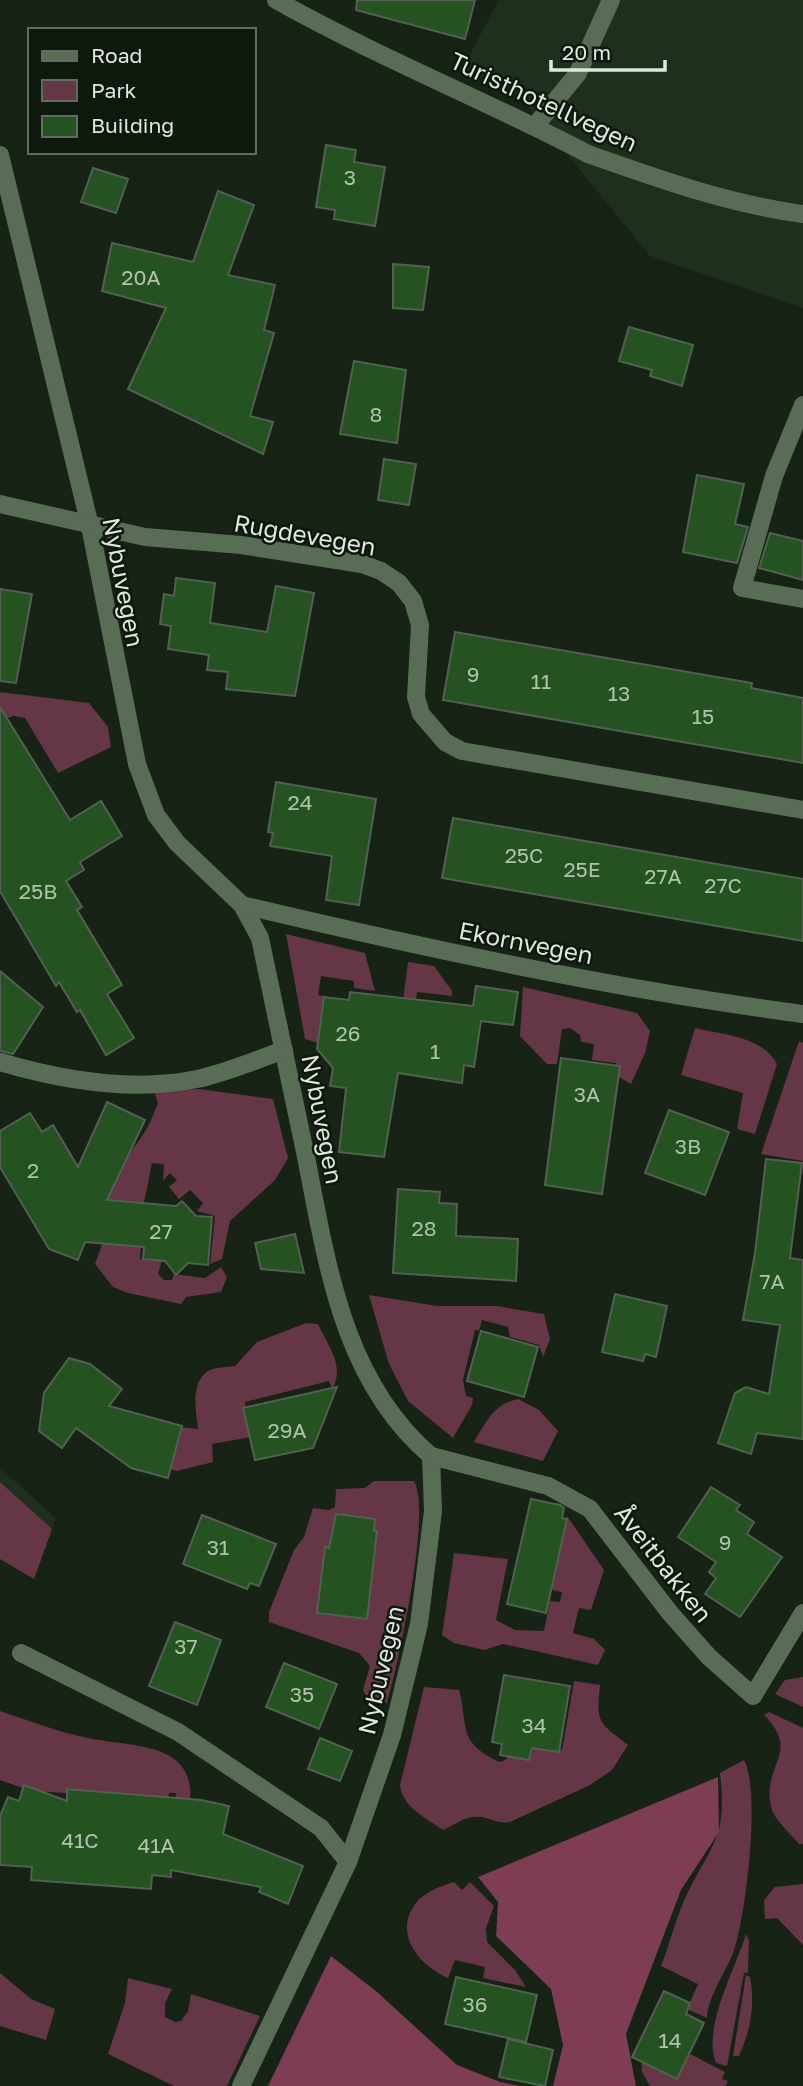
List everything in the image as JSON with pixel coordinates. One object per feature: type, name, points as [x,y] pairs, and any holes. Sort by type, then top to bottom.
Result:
[{"type":"street","name":"Turisthotellvegen","points":[[275,0],[338,35],[535,126],[588,154],[685,189],[748,205],[803,214]]},
{"type":"street","points":[[535,126],[578,73],[611,0]]},
{"type":"street","name":"Nybuvegen","points":[[0,155],[90,526],[137,764],[156,815],[177,843],[242,905],[260,938],[338,1302],[361,1366],[387,1411],[430,1456],[433,1511],[419,1624],[392,1735],[348,1862],[241,2086]]},
{"type":"street","points":[[803,405],[774,476],[742,587],[803,599]]},
{"type":"street","name":"Rugdevegen","points":[[0,504],[145,537],[241,545],[362,564],[381,571],[399,583],[413,601],[420,625],[416,697],[421,714],[445,742],[462,751],[803,810]]},
{"type":"street","name":"Ekornvegen","points":[[242,905],[399,942],[677,996],[803,1014]]},
{"type":"street","points":[[0,1062],[52,1074],[133,1084],[197,1079],[284,1050]]},
{"type":"street","name":"Åveitbakken","points":[[430,1456],[489,1468],[548,1486],[590,1509],[670,1613],[709,1657],[753,1696],[803,1613]]},
{"type":"street","points":[[20,1653],[177,1732],[321,1828],[348,1862]]},
{"type":"shaded area","points":[[499,0],[803,0],[803,308],[650,256],[521,98],[462,69]]},
{"type":"shaded area","points":[[0,1468],[56,1518],[34,1579],[0,1559]]},
{"type":"shaded area","points":[[718,1777],[719,1832],[681,1890],[626,2034],[636,2086],[553,2086],[563,2045],[551,1989],[496,1936],[498,1902],[478,1877]]},
{"type":"shaded area","points":[[331,1956],[377,1992],[457,2065],[500,2082],[520,2086],[268,2086]]},
{"type":"green space","points":[[0,692],[89,703],[108,727],[111,747],[58,773],[25,718],[14,716],[4,719],[0,712]]},
{"type":"green space","points":[[286,934],[365,953],[375,991],[354,988],[354,981],[321,976],[318,995],[324,996],[319,1043],[305,1039]]},
{"type":"green space","points":[[408,962],[434,966],[452,991],[452,996],[417,992],[415,1009],[397,1048]]},
{"type":"green space","points":[[523,987],[637,1013],[650,1031],[645,1053],[631,1084],[614,1074],[616,1063],[592,1060],[594,1044],[581,1042],[580,1035],[570,1028],[562,1029],[557,1064],[547,1064],[520,1036]]},
{"type":"green space","points":[[695,1028],[752,1042],[770,1055],[777,1064],[755,1134],[737,1129],[743,1093],[681,1075]]},
{"type":"green space","points":[[799,1041],[803,1043],[803,1161],[761,1154]]},
{"type":"green space","points":[[199,1089],[273,1099],[288,1158],[275,1180],[230,1221],[222,1259],[210,1264],[215,1216],[197,1211],[203,1203],[190,1190],[179,1199],[169,1187],[177,1180],[170,1173],[163,1181],[164,1164],[152,1163],[144,1203],[107,1200],[116,1173],[152,1118],[158,1103],[154,1091]]},
{"type":"green space","points":[[103,1242],[141,1245],[140,1259],[162,1260],[158,1274],[164,1280],[172,1280],[174,1274],[205,1278],[221,1267],[227,1277],[221,1292],[186,1297],[181,1304],[128,1293],[113,1287],[95,1264]]},
{"type":"green space","points":[[369,1295],[437,1306],[496,1306],[544,1314],[550,1339],[543,1357],[539,1345],[510,1337],[508,1327],[482,1320],[479,1331],[475,1330],[463,1380],[466,1396],[473,1398],[472,1405],[453,1438],[408,1401],[389,1364]]},
{"type":"green space","points":[[306,1323],[318,1324],[334,1356],[337,1372],[332,1389],[329,1381],[245,1402],[251,1437],[212,1444],[213,1462],[177,1471],[170,1469],[181,1427],[198,1429],[196,1390],[202,1376],[214,1369],[235,1366],[257,1342]]},
{"type":"green space","points":[[518,1399],[539,1410],[558,1431],[543,1461],[474,1442],[497,1410]]},
{"type":"green space","points":[[374,1481],[414,1481],[418,1498],[419,1523],[411,1589],[387,1703],[369,1701],[363,1690],[370,1666],[359,1653],[269,1622],[269,1612],[294,1550],[304,1537],[313,1508],[329,1510],[335,1507],[336,1489],[365,1488]]},
{"type":"green space","points":[[0,1482],[52,1529],[34,1579],[0,1559]]},
{"type":"green space","points":[[567,1516],[604,1570],[591,1610],[579,1608],[573,1633],[594,1639],[605,1650],[598,1665],[503,1644],[484,1650],[454,1643],[442,1635],[454,1553],[508,1559],[496,1620],[515,1630],[544,1631],[550,1601],[560,1602],[562,1592],[552,1590]]},
{"type":"green space","points":[[803,1677],[803,1707],[775,1694],[785,1680]]},
{"type":"green space","points":[[574,1681],[600,1685],[598,1707],[601,1721],[628,1745],[612,1770],[590,1785],[510,1822],[471,1817],[443,1830],[405,1800],[400,1785],[424,1687],[459,1690],[467,1733],[476,1747],[499,1762],[506,1760],[508,1753],[531,1757],[534,1745],[562,1750]]},
{"type":"green space","points":[[0,1711],[73,1735],[162,1752],[176,1760],[186,1773],[190,1791],[188,1816],[174,1814],[176,1793],[169,1793],[168,1798],[140,1798],[140,1794],[134,1794],[134,1797],[106,1794],[106,1791],[101,1791],[100,1794],[73,1792],[72,1788],[67,1788],[67,1793],[30,1791],[31,1787],[25,1785],[23,1788],[0,1780]]},
{"type":"green space","points":[[769,1712],[803,1728],[803,1844],[799,1844],[772,1810],[771,1782],[780,1740],[775,1728],[764,1715]]},
{"type":"green space","points":[[744,1760],[749,1776],[751,1825],[743,1913],[733,1953],[714,1993],[707,2018],[687,2009],[698,1984],[661,1966],[685,1899],[717,1836],[722,1810],[720,1773]]},
{"type":"green space","points":[[454,1882],[462,1890],[470,1882],[494,1906],[486,1928],[487,1942],[515,1970],[526,1987],[483,1978],[485,1967],[455,1960],[448,1978],[428,1966],[412,1948],[407,1926],[409,1915],[416,1903],[428,1893]]},
{"type":"green space","points":[[803,1884],[803,1945],[777,1918],[765,1919],[764,1900],[775,1887]]},
{"type":"green space","points":[[746,1934],[749,1940],[748,1973],[744,1973],[727,2066],[716,2063],[713,2033],[716,2016]]},
{"type":"green space","points":[[0,1973],[31,1999],[55,2009],[46,2040],[0,2026]]},
{"type":"green space","points":[[746,1975],[750,1977],[751,2017],[739,2056],[733,2056]]},
{"type":"green space","points":[[128,1978],[172,1989],[165,2003],[165,2017],[175,2022],[181,2021],[188,2011],[191,1994],[260,2016],[227,2086],[174,2086],[108,2054],[125,2003]]},
{"type":"green space","points":[[690,2054],[725,2072],[722,2079],[728,2081],[726,2086],[650,2086],[642,2072],[641,2058],[677,2076]]},
{"type":"building","points":[[357,0],[475,0],[465,39],[356,10]]},
{"type":"building","points":[[326,145],[356,150],[354,162],[385,167],[375,226],[334,219],[335,210],[316,207]]},
{"type":"building","points":[[93,168],[128,179],[116,213],[81,202]]},
{"type":"building","points":[[218,191],[254,205],[228,275],[275,285],[264,330],[274,333],[250,416],[273,422],[263,454],[128,389],[166,308],[102,291],[112,243],[193,262]]},
{"type":"building","points":[[393,264],[429,267],[423,310],[393,308]]},
{"type":"building","points":[[629,327],[693,345],[682,386],[650,376],[652,370],[619,361]]},
{"type":"building","points":[[354,361],[406,370],[397,443],[340,434]]},
{"type":"building","points":[[384,459],[416,464],[409,505],[378,500]]},
{"type":"building","points":[[697,475],[744,484],[735,524],[748,527],[737,563],[683,552]]},
{"type":"building","points":[[770,533],[803,541],[803,580],[759,568]]},
{"type":"building","points":[[176,578],[215,583],[210,623],[267,632],[276,586],[314,593],[295,696],[226,689],[228,672],[207,670],[209,655],[168,649],[171,626],[160,624],[164,594],[174,596]]},
{"type":"building","points":[[0,589],[32,594],[16,683],[0,681]]},
{"type":"building","points":[[455,632],[752,683],[751,688],[803,698],[803,763],[443,700]]},
{"type":"building","points":[[0,707],[70,820],[101,801],[122,836],[80,862],[84,870],[66,881],[82,907],[77,910],[122,985],[107,994],[134,1038],[106,1055],[80,1010],[77,1012],[59,982],[56,986],[0,891]]},
{"type":"building","points":[[276,782],[376,799],[359,905],[326,900],[332,856],[270,846],[273,833],[268,832]]},
{"type":"building","points":[[453,818],[803,879],[803,941],[442,878]]},
{"type":"building","points":[[0,971],[43,1007],[13,1054],[0,1051]]},
{"type":"building","points":[[476,986],[518,992],[513,1025],[481,1021],[474,1067],[464,1065],[462,1083],[398,1073],[384,1157],[339,1152],[346,1088],[330,1086],[333,1068],[317,1049],[324,997],[349,1000],[350,992],[473,1006]]},
{"type":"building","points":[[561,1058],[620,1066],[602,1194],[545,1185]]},
{"type":"building","points":[[107,1102],[145,1120],[107,1200],[176,1206],[182,1201],[196,1216],[212,1217],[208,1265],[188,1263],[176,1275],[165,1261],[143,1259],[144,1247],[85,1242],[78,1260],[49,1249],[0,1167],[0,1131],[30,1113],[42,1132],[53,1125],[78,1167]]},
{"type":"building","points":[[669,1110],[729,1132],[705,1195],[645,1173]]},
{"type":"building","points":[[766,1159],[802,1163],[790,1258],[803,1260],[803,1439],[757,1433],[751,1454],[718,1443],[735,1393],[746,1387],[769,1394],[780,1325],[743,1320],[755,1253]]},
{"type":"building","points":[[398,1189],[440,1192],[439,1203],[457,1204],[456,1236],[518,1239],[516,1281],[393,1273]]},
{"type":"building","points":[[295,1234],[304,1273],[261,1269],[255,1243]]},
{"type":"building","points":[[615,1294],[667,1306],[656,1357],[645,1354],[643,1361],[602,1352]]},
{"type":"building","points":[[481,1331],[538,1347],[524,1397],[467,1381]]},
{"type":"building","points":[[69,1358],[90,1364],[122,1389],[109,1406],[182,1426],[168,1478],[131,1468],[76,1428],[62,1448],[39,1431],[44,1393]]},
{"type":"building","points":[[337,1387],[313,1448],[255,1460],[243,1408]]},
{"type":"building","points":[[711,1487],[740,1505],[736,1510],[754,1522],[747,1534],[782,1557],[740,1617],[705,1594],[716,1578],[709,1572],[716,1562],[678,1537]]},
{"type":"building","points":[[531,1499],[560,1505],[564,1508],[562,1518],[567,1519],[546,1613],[507,1604]]},
{"type":"building","points":[[336,1514],[375,1519],[374,1531],[377,1531],[367,1619],[317,1613],[325,1547],[329,1548]]},
{"type":"building","points":[[202,1515],[276,1544],[259,1586],[250,1583],[247,1589],[183,1564]]},
{"type":"building","points":[[175,1622],[221,1640],[197,1705],[149,1686]]},
{"type":"building","points":[[284,1663],[337,1684],[319,1729],[266,1707]]},
{"type":"building","points":[[504,1675],[570,1686],[559,1752],[532,1748],[529,1760],[500,1755],[502,1744],[492,1742]]},
{"type":"building","points":[[320,1738],[352,1751],[340,1781],[308,1769]]},
{"type":"building","points":[[24,1785],[67,1801],[67,1789],[201,1800],[229,1806],[223,1834],[303,1866],[288,1904],[259,1892],[261,1887],[171,1870],[171,1877],[152,1875],[151,1889],[31,1880],[32,1867],[0,1865],[0,1816],[8,1797],[19,1801]]},
{"type":"building","points":[[456,1977],[537,1995],[526,2042],[445,2024]]},
{"type":"building","points":[[664,1991],[690,2003],[686,2014],[704,2023],[677,2079],[632,2057]]},
{"type":"building","points":[[508,2039],[553,2050],[545,2086],[499,2077]]}]
